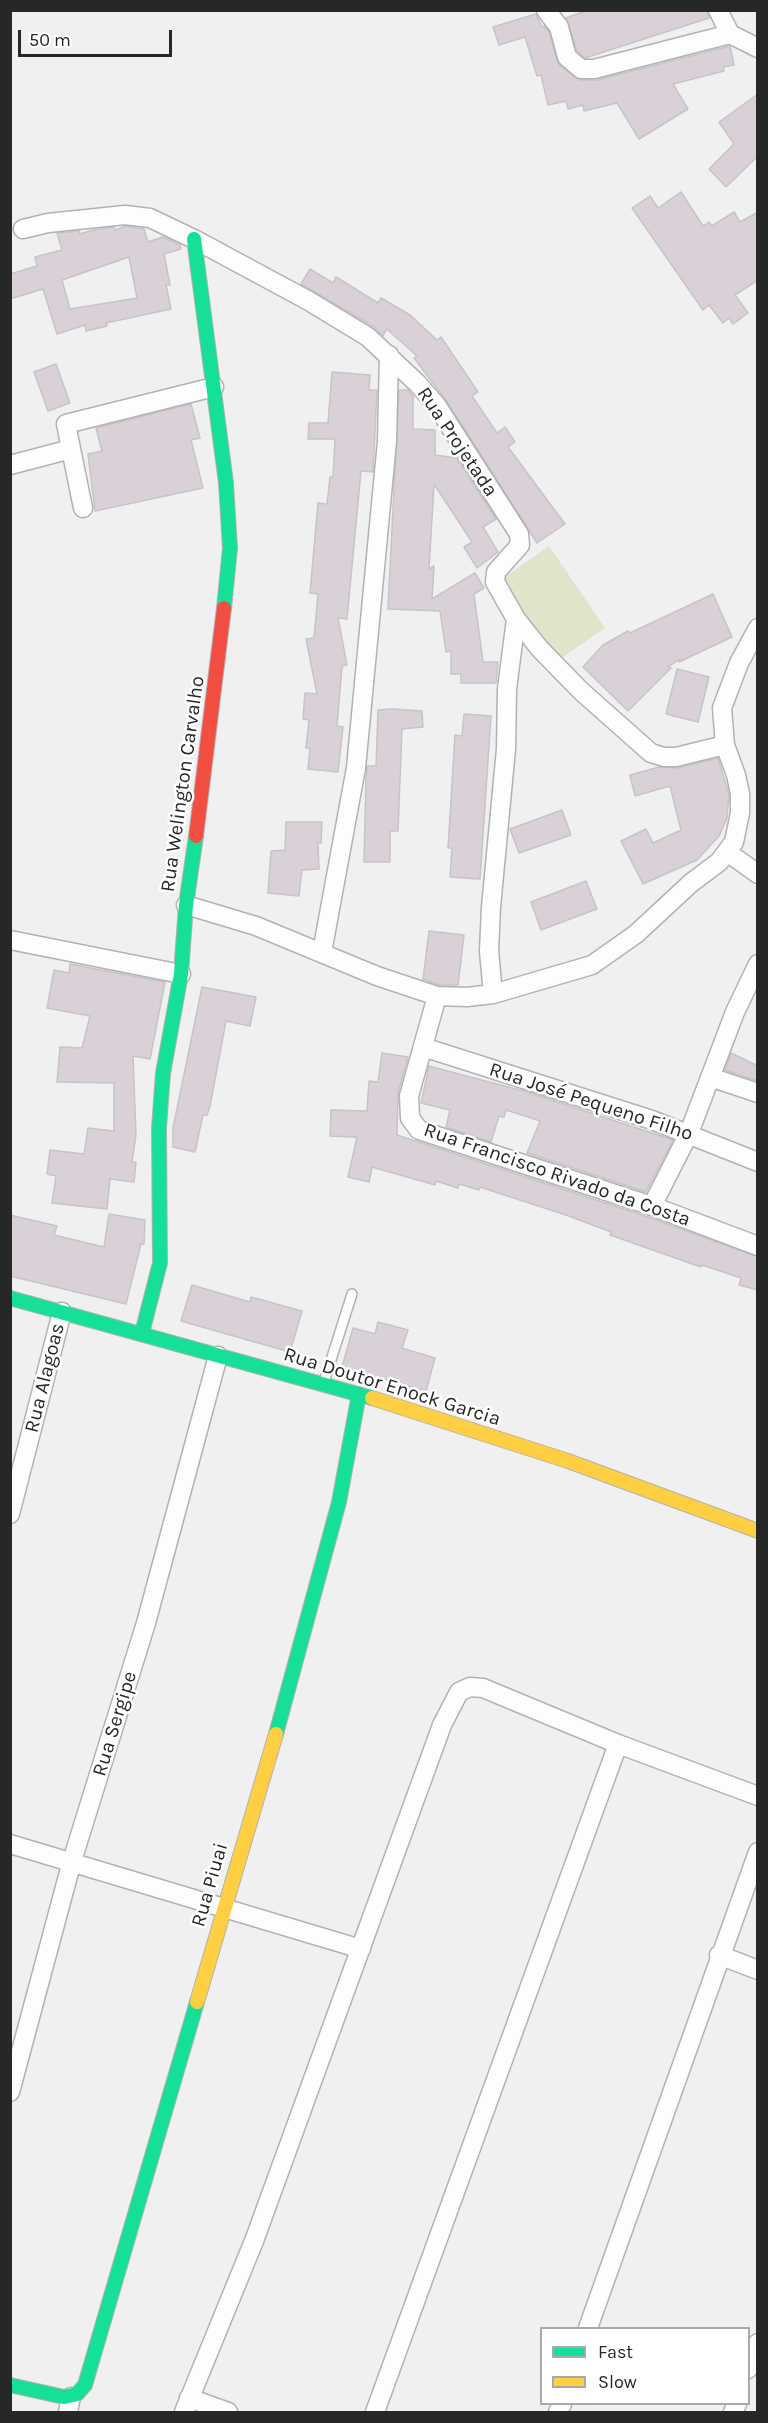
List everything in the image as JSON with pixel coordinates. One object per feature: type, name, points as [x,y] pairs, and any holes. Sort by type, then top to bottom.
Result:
[{"type":"street","points":[[546,10],[559,27],[567,57],[581,69],[594,69],[730,34]]},
{"type":"street","points":[[718,10],[730,34],[758,48]]},
{"type":"street","name":"Rua Projetada","points":[[23,229],[48,223],[136,215],[150,218],[309,301],[368,337],[437,406],[519,534],[519,547],[498,570],[494,580],[516,619],[558,670],[643,748],[657,756],[676,757],[724,745]]},
{"type":"street","name":"Rua Welington Carvalho","points":[[141,1333],[160,1263],[159,1128],[163,1073],[181,974],[186,905],[217,679],[230,548],[226,483],[194,239]]},
{"type":"street","points":[[322,952],[357,757],[387,441],[388,355]]},
{"type":"street","points":[[83,508],[66,424],[214,387]]},
{"type":"street","points":[[10,465],[71,449]]},
{"type":"street","points":[[493,994],[489,951],[491,907],[506,749],[507,689],[516,619]]},
{"type":"street","points":[[186,905],[256,926],[387,980],[437,996],[466,997],[493,994],[561,976],[602,960],[636,934],[727,852],[734,842],[740,794],[736,775],[724,745],[722,708],[739,663],[758,628]]},
{"type":"street","points":[[727,852],[758,874]]},
{"type":"street","points":[[10,940],[181,974]]},
{"type":"street","points":[[652,1206],[688,1133],[735,1012],[758,964]]},
{"type":"street","name":"Rua Francisco Rivado da Costa","points":[[437,996],[412,1082],[408,1112],[419,1130],[652,1206],[758,1246]]},
{"type":"street","name":"Rua José Pequeno Filho","points":[[423,1047],[688,1133],[758,1162]]},
{"type":"street","points":[[710,1077],[758,1092]]},
{"type":"street","name":"Rua Doutor Enock Garcia","points":[[10,1298],[359,1394],[568,1461],[758,1531]]},
{"type":"street","name":"Rua Alagoas","points":[[10,1514],[62,1312]]},
{"type":"street","name":"Rua Sergipe","points":[[10,2092],[72,1861],[146,1623],[218,1356]]},
{"type":"street","name":"Rua Piuai","points":[[75,2398],[300,1651],[339,1502],[359,1394]]},
{"type":"street","points":[[228,2412],[187,2405],[254,2241],[454,1697],[463,1689],[483,1689],[618,1744],[758,1796]]},
{"type":"street","points":[[375,2412],[618,1744]]},
{"type":"street","points":[[10,1844],[361,1949]]},
{"type":"street","points":[[588,2327],[718,1955],[758,1852]]},
{"type":"street","points":[[718,1955],[758,1970]]},
{"type":"street","points":[[750,2364],[758,2343]]},
{"type":"street","points":[[10,2385],[52,2396],[75,2398]]},
{"type":"lane","points":[[324,1384],[352,1294]]},
{"type":"green space","points":[[549,546],[605,628],[554,663],[499,581]]},
{"type":"building","points":[[588,10],[707,10],[709,18],[585,58],[577,51],[566,18]]},
{"type":"building","points":[[536,14],[542,27],[544,26],[549,32],[559,65],[580,80],[597,80],[730,46],[734,65],[723,67],[724,71],[673,84],[688,109],[639,139],[617,103],[584,111],[583,105],[568,109],[566,101],[548,105],[541,75],[537,76],[525,37],[499,45],[493,27]]},
{"type":"building","points":[[758,94],[758,156],[726,187],[709,169],[734,144],[719,122]]},
{"type":"building","points":[[681,192],[703,226],[709,222],[712,226],[734,212],[740,222],[758,212],[758,280],[735,295],[748,313],[733,324],[729,318],[723,323],[709,305],[703,310],[632,208],[650,196],[658,208]]},
{"type":"building","points":[[126,226],[144,229],[148,242],[163,237],[180,245],[181,249],[164,254],[170,285],[166,285],[171,309],[106,323],[107,326],[86,331],[85,325],[57,334],[43,289],[10,299],[10,274],[37,266],[35,257],[62,250],[57,233],[79,231],[80,234],[114,227],[115,230]],"holes":[[[129,257],[137,298],[70,309],[62,280]]]},
{"type":"building","points":[[310,269],[333,283],[336,277],[378,303],[381,298],[410,315],[437,340],[441,337],[478,392],[472,396],[497,433],[505,427],[515,442],[508,447],[565,524],[537,543],[446,400],[414,358],[417,356],[387,329],[383,336],[374,327],[301,284]]},
{"type":"building","points":[[56,364],[70,403],[48,411],[34,372]]},
{"type":"building","points":[[332,372],[370,375],[369,390],[377,390],[373,472],[361,471],[347,619],[338,618],[347,665],[342,666],[337,726],[343,727],[338,772],[308,769],[310,748],[306,748],[309,720],[303,719],[305,693],[317,694],[306,639],[314,638],[318,594],[310,593],[318,503],[327,504],[330,477],[333,477],[335,439],[308,439],[309,423],[328,423]]},
{"type":"building","points":[[399,390],[408,390],[413,396],[413,429],[435,430],[435,455],[457,458],[496,519],[483,527],[498,552],[477,568],[464,547],[472,542],[434,484],[429,569],[434,566],[432,599],[475,573],[484,588],[474,594],[483,662],[498,662],[496,683],[461,683],[461,674],[451,674],[451,651],[446,652],[440,611],[388,609]]},
{"type":"building","points":[[191,404],[200,438],[191,440],[203,488],[95,511],[88,454],[102,451],[96,428]]},
{"type":"building","points":[[713,594],[732,637],[679,662],[680,659],[668,667],[671,668],[628,711],[583,667],[603,645],[628,631],[630,633]]},
{"type":"building","points":[[677,669],[709,677],[698,722],[666,714]]},
{"type":"building","points":[[378,710],[422,711],[423,727],[402,729],[398,831],[390,831],[390,862],[364,862],[367,766],[376,766]]},
{"type":"building","points":[[464,714],[491,716],[480,879],[450,877],[452,848],[448,848],[455,735],[462,736]]},
{"type":"building","points":[[718,758],[729,795],[727,818],[719,836],[697,860],[643,884],[621,841],[646,829],[653,843],[681,830],[670,786],[635,796],[630,775],[659,767],[678,768]]},
{"type":"building","points":[[562,810],[571,835],[519,853],[510,829]]},
{"type":"building","points":[[286,822],[322,822],[321,843],[318,843],[319,869],[302,870],[299,896],[268,893],[271,851],[285,850]]},
{"type":"building","points":[[586,881],[597,909],[541,930],[531,902]]},
{"type":"building","points":[[429,931],[464,935],[458,985],[439,985],[423,979]]},
{"type":"building","points":[[70,964],[165,982],[150,1059],[133,1056],[136,1135],[132,1162],[136,1162],[134,1182],[110,1179],[107,1209],[52,1203],[56,1176],[47,1174],[50,1150],[84,1154],[88,1128],[114,1131],[114,1083],[57,1082],[60,1047],[82,1048],[90,1016],[47,1008],[54,970],[69,973]]},
{"type":"building","points":[[202,987],[256,997],[250,1026],[226,1021],[210,1106],[207,1115],[203,1115],[195,1152],[173,1147],[173,1128]]},
{"type":"building","points":[[382,1053],[408,1057],[398,1093],[397,1135],[648,1217],[758,1257],[758,1290],[739,1285],[741,1278],[702,1265],[701,1267],[610,1235],[611,1232],[566,1215],[480,1187],[479,1190],[459,1184],[458,1188],[436,1181],[435,1185],[372,1167],[369,1182],[348,1177],[357,1137],[330,1136],[331,1110],[367,1111],[369,1081],[378,1082]]},
{"type":"building","points":[[731,1053],[758,1066],[758,1081],[725,1070]]},
{"type":"building","points":[[429,1066],[527,1092],[673,1140],[646,1192],[527,1153],[540,1121],[522,1115],[506,1110],[504,1117],[499,1116],[491,1142],[446,1127],[450,1110],[421,1103]]},
{"type":"building","points":[[109,1214],[145,1220],[144,1244],[141,1244],[126,1304],[10,1276],[10,1215],[57,1226],[54,1235],[104,1247]]},
{"type":"building","points":[[192,1285],[250,1302],[251,1297],[302,1311],[290,1352],[181,1321]]},
{"type":"building","points":[[378,1322],[408,1330],[402,1348],[435,1358],[426,1391],[342,1367],[353,1328],[375,1334]]},
{"type":"traffic: fast","points":[[194,239],[226,483],[230,548],[224,608]]},
{"type":"traffic: fast","points":[[142,1333],[160,1263],[159,1128],[163,1073],[181,974],[186,905],[196,836]]},
{"type":"traffic: fast","points":[[10,1298],[372,1398]]},
{"type":"traffic: fast","points":[[276,1734],[339,1502],[359,1394]]},
{"type":"traffic: fast","points":[[10,2385],[64,2397],[77,2394],[85,2385],[197,2002]]},
{"type":"traffic: slow","points":[[372,1398],[568,1461],[758,1531]]},
{"type":"traffic: slow","points":[[197,2002],[276,1734]]},
{"type":"traffic: jam","points":[[196,836],[224,608]]}]
